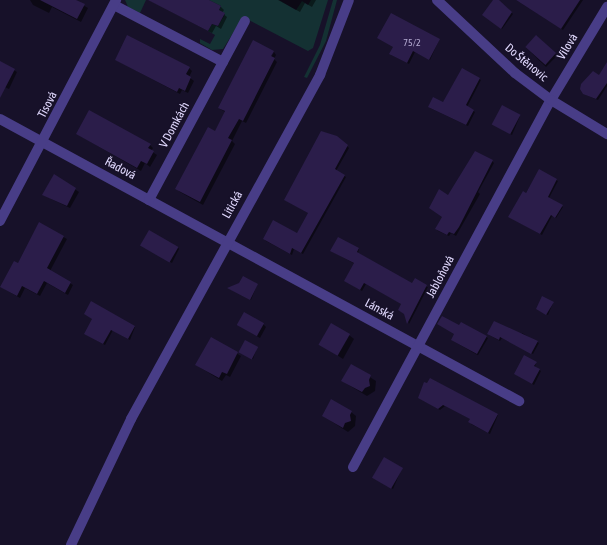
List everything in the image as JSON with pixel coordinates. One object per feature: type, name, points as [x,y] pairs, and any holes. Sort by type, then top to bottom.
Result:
[{"type":"street","name":"Litická","points":[[71,545],[131,419],[320,75],[350,0]]},
{"type":"street","name":"Do Štěnovic","points":[[437,0],[515,72],[551,100],[607,134]]},
{"type":"street","points":[[115,3],[223,62]]},
{"type":"street","name":"Tisová","points":[[0,222],[115,3]]},
{"type":"street","name":"Vilová","points":[[551,100],[607,7]]},
{"type":"street","name":"V Domkách","points":[[149,200],[245,21]]},
{"type":"street","name":"Jabloňová","points":[[354,467],[551,100]]},
{"type":"street","name":"Řadová","points":[[0,119],[227,242]]},
{"type":"street","name":"Lánská","points":[[227,242],[519,401]]},
{"type":"green space","points":[[125,0],[146,0],[140,13],[128,7]]},
{"type":"green space","points":[[209,0],[279,0],[296,10],[302,1],[308,5],[311,0],[328,0],[313,48],[308,51],[243,17],[223,49],[212,50],[200,43],[200,39],[210,44],[215,35],[208,31],[212,24],[218,26],[225,14],[219,10],[221,6]]},
{"type":"green space","points":[[333,0],[337,0],[326,41],[307,78],[304,77],[320,45]]},
{"type":"building","points":[[40,0],[76,0],[85,4],[77,19]]},
{"type":"building","points":[[148,0],[209,0],[221,6],[219,10],[225,13],[218,26],[212,24],[208,31]]},
{"type":"building","points":[[493,0],[499,0],[512,12],[501,29],[482,15]]},
{"type":"building","points":[[516,0],[580,0],[561,29]]},
{"type":"building","points":[[391,13],[440,39],[429,60],[413,51],[407,63],[389,54],[393,47],[377,38]]},
{"type":"building","points":[[127,35],[190,67],[186,74],[191,77],[185,91],[179,88],[177,92],[115,60]]},
{"type":"building","points":[[536,35],[556,53],[545,65],[525,47]]},
{"type":"building","points":[[253,40],[274,51],[271,56],[275,58],[243,121],[239,119],[228,138],[232,140],[200,202],[175,189],[208,127],[215,131],[225,111],[218,108]]},
{"type":"building","points":[[0,61],[15,69],[0,98]]},
{"type":"building","points":[[607,62],[607,83],[596,99],[583,94],[580,89],[581,84],[593,71],[599,75]]},
{"type":"building","points":[[462,68],[480,78],[466,105],[474,110],[466,125],[428,107],[433,97],[443,102]]},
{"type":"building","points":[[502,105],[521,115],[510,134],[492,124]]},
{"type":"building","points":[[89,110],[151,144],[148,148],[154,151],[147,164],[141,161],[137,168],[76,134]]},
{"type":"building","points":[[321,131],[337,136],[348,145],[335,169],[345,175],[301,253],[292,248],[290,254],[263,239],[273,220],[297,233],[308,213],[284,200]]},
{"type":"building","points":[[475,151],[493,160],[459,227],[454,234],[449,232],[447,235],[435,229],[442,217],[429,208],[439,189],[448,195]]},
{"type":"building","points":[[539,169],[557,179],[548,197],[563,205],[555,218],[551,215],[540,234],[508,217],[523,191],[526,193]]},
{"type":"building","points":[[54,174],[76,188],[67,206],[42,195]]},
{"type":"building","points":[[39,222],[64,236],[47,268],[71,282],[65,293],[44,281],[37,294],[22,286],[17,296],[0,287],[14,261],[18,263]]},
{"type":"building","points":[[149,230],[178,247],[169,263],[140,246]]},
{"type":"building","points":[[338,237],[359,248],[357,252],[412,283],[415,278],[427,285],[407,324],[404,314],[398,310],[401,304],[364,283],[360,290],[344,281],[354,263],[330,251]]},
{"type":"building","points":[[243,276],[258,284],[250,300],[227,288],[239,283]]},
{"type":"building","points":[[542,296],[554,302],[546,315],[536,309]]},
{"type":"building","points":[[91,301],[135,326],[128,339],[111,330],[103,344],[84,334],[92,319],[84,314]]},
{"type":"building","points":[[244,312],[264,323],[257,336],[237,325]]},
{"type":"building","points":[[442,316],[459,325],[461,322],[487,336],[477,354],[451,340],[454,334],[437,324]]},
{"type":"building","points":[[494,321],[538,341],[531,354],[500,337],[499,340],[487,334]]},
{"type":"building","points":[[331,323],[350,334],[338,356],[318,345]]},
{"type":"building","points":[[211,337],[238,352],[227,374],[222,372],[219,378],[195,365]]},
{"type":"building","points":[[245,340],[258,347],[252,359],[238,352]]},
{"type":"building","points":[[524,355],[537,362],[534,366],[540,369],[532,384],[514,374]]},
{"type":"building","points":[[351,364],[371,375],[369,380],[370,386],[365,388],[362,392],[341,381]]},
{"type":"building","points":[[430,378],[498,414],[488,433],[468,422],[470,419],[443,405],[438,409],[418,398],[424,382],[427,383]]},
{"type":"building","points":[[331,399],[352,411],[350,415],[351,421],[345,423],[343,428],[322,416]]},
{"type":"building","points":[[384,457],[403,468],[391,489],[372,478]]}]
